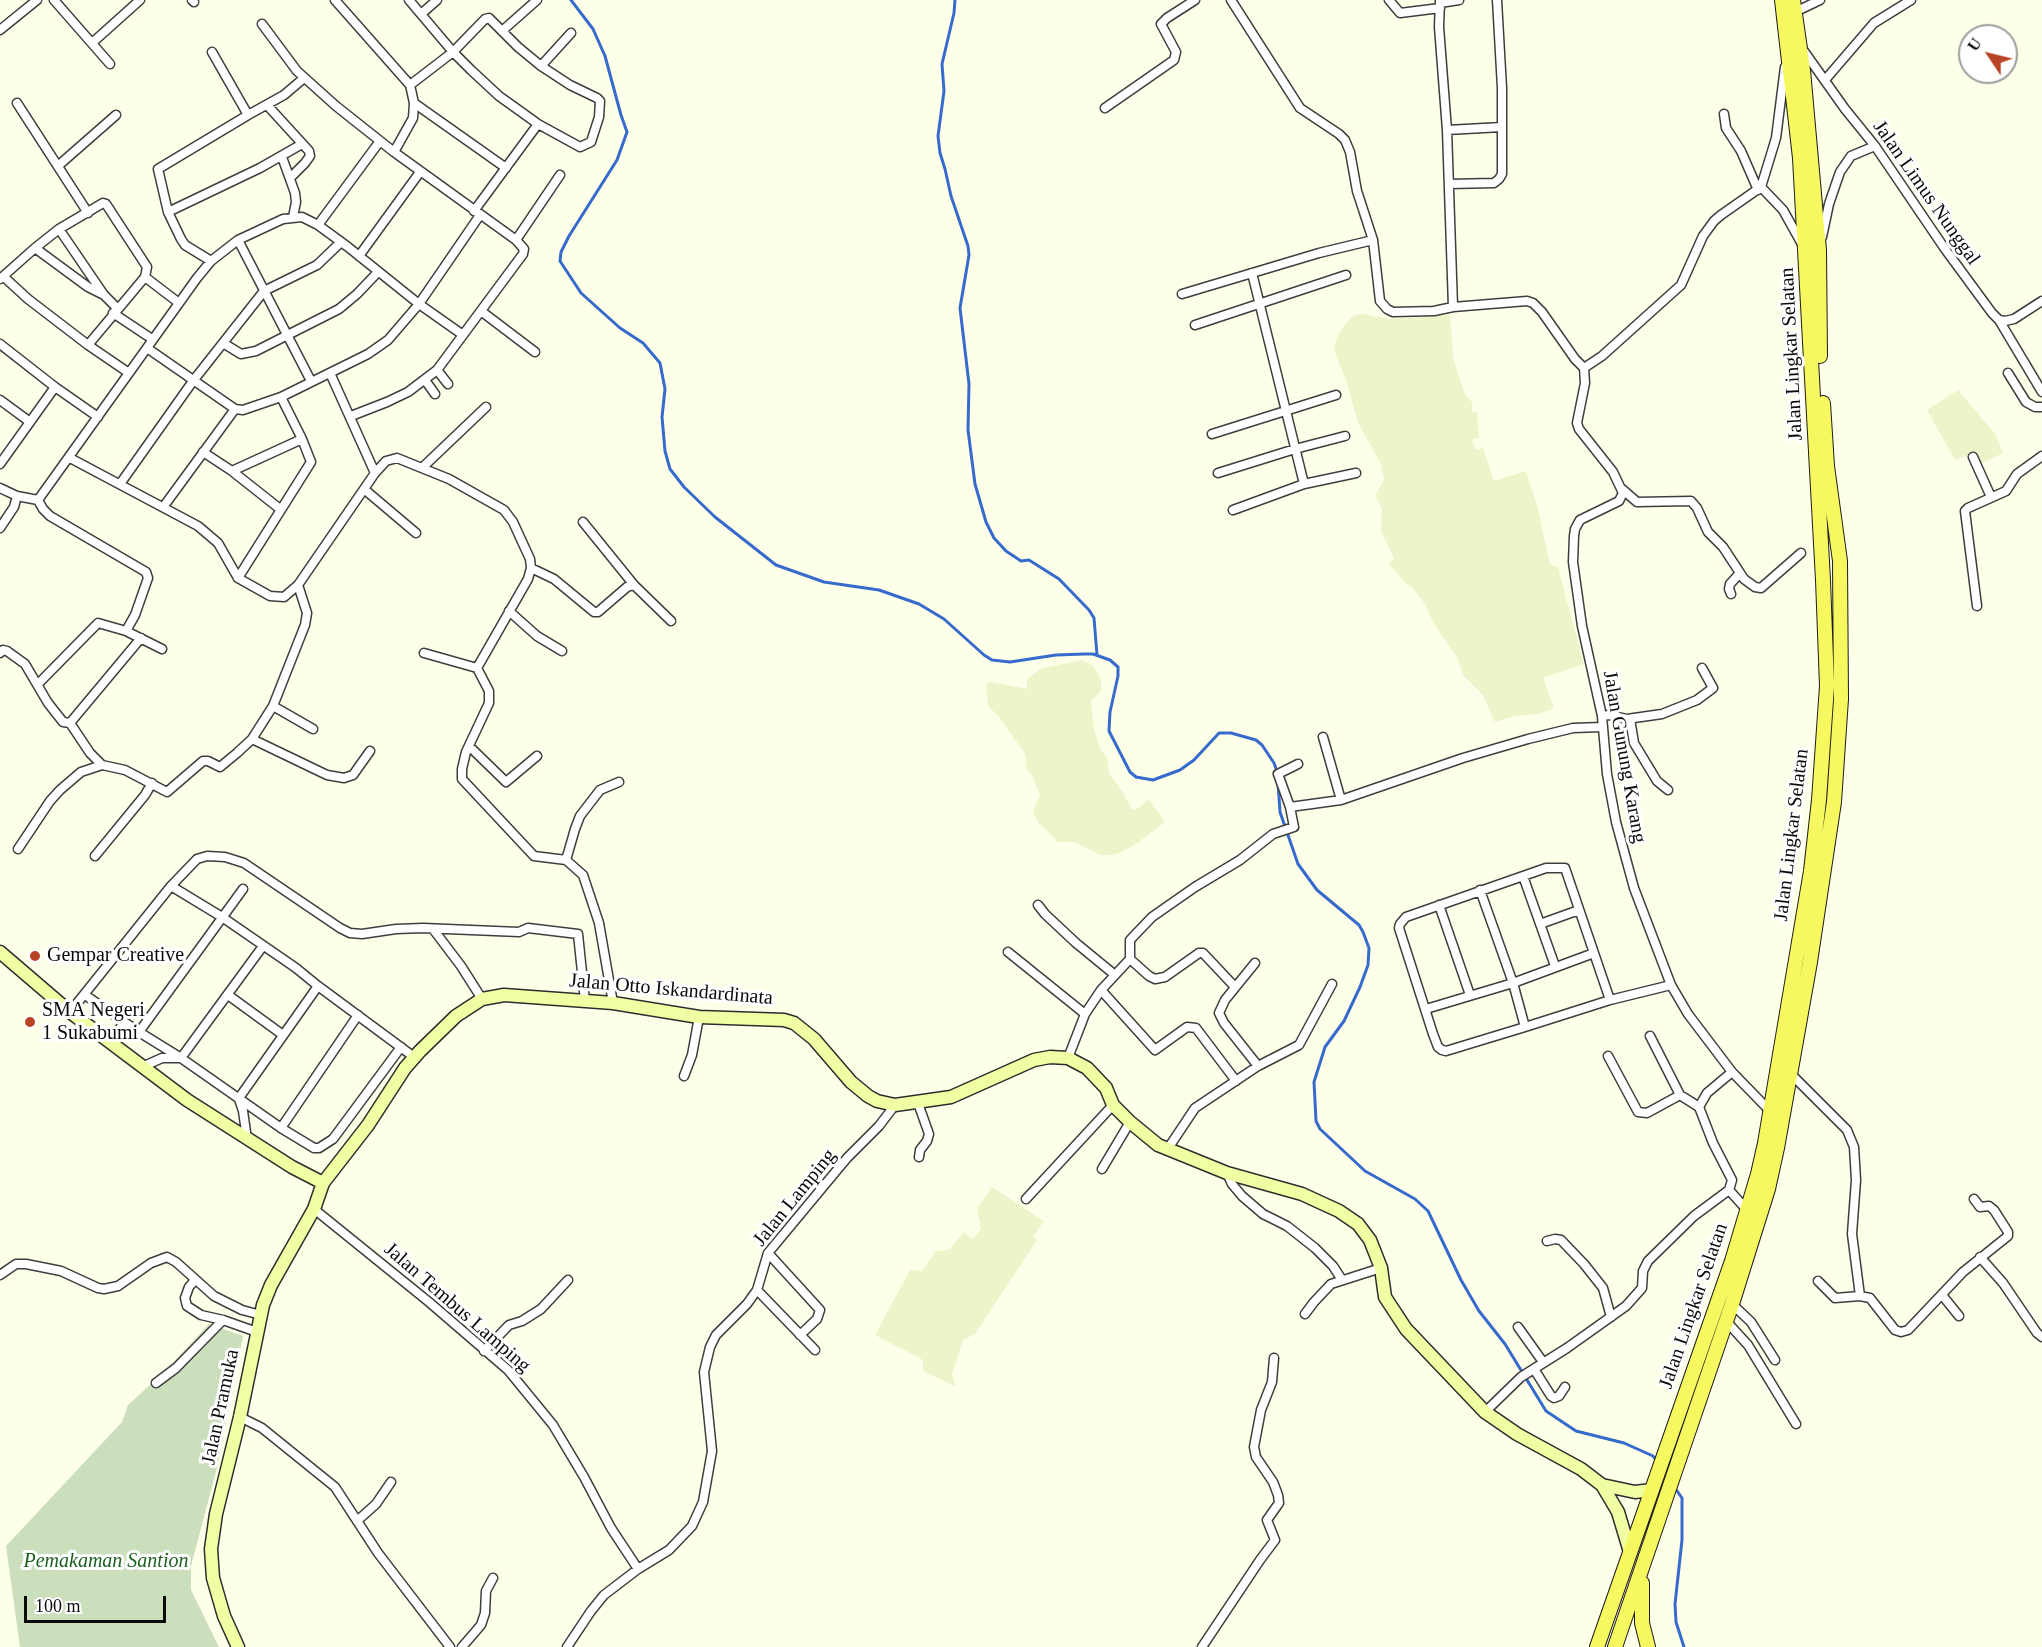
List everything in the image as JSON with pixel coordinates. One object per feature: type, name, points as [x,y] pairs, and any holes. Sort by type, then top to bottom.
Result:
[{"type":"main road","name":"Jalan Lingkar Selatan","points":[[1782,0],[1794,45]]},
{"type":"main road","name":"Jalan Lingkar Selatan","points":[[1615,1647],[1732,1304],[1768,1189],[1810,962],[1834,802],[1841,699],[1840,561],[1827,466],[1812,250],[1794,45],[1794,6]]},
{"type":"main road","name":"Jalan Lingkar Selatan","points":[[1597,1647],[1732,1261],[1763,1153],[1811,871],[1819,800],[1827,686],[1812,250]]},
{"type":"main road","points":[[1819,800],[1834,802]]},
{"type":"main road","points":[[0,952],[70,1012],[187,1100],[247,1139],[323,1183]]},
{"type":"main road","name":"Jalan Otto Iskandardinata","points":[[323,1183],[368,1125],[414,1057],[456,1016],[482,999],[504,995],[613,1003],[699,1017],[774,1019],[794,1023],[814,1039],[856,1087],[877,1101],[895,1105],[951,1097],[1039,1059],[1068,1058]]},
{"type":"main road","points":[[1068,1058],[1083,1065],[1093,1074],[1106,1088],[1113,1105],[1158,1145],[1229,1174],[1302,1194],[1324,1203],[1358,1224],[1370,1240],[1381,1269],[1385,1297],[1414,1339],[1485,1412],[1517,1434],[1581,1469],[1602,1485],[1618,1512],[1629,1552]]},
{"type":"main road","name":"Jalan Pramuka","points":[[238,1647],[215,1592],[211,1549],[216,1514],[240,1417],[261,1315],[271,1285],[314,1209],[323,1183]]},
{"type":"main road","points":[[1602,1485],[1635,1492],[1652,1490]]},
{"type":"main road","points":[[1644,1563],[1641,1603],[1642,1623],[1648,1647]]},
{"type":"street","points":[[0,30],[37,0]]},
{"type":"street","points":[[54,0],[110,64]]},
{"type":"street","points":[[92,43],[140,0]]},
{"type":"street","points":[[335,0],[410,85],[414,103],[413,118],[394,152]]},
{"type":"street","points":[[409,0],[453,52],[499,96],[538,124],[580,147],[591,142],[598,123],[600,101],[541,66],[487,18],[453,52],[410,85]]},
{"type":"street","points":[[421,14],[437,0]]},
{"type":"street","points":[[502,31],[537,0]]},
{"type":"street","points":[[1105,108],[1174,60],[1176,52],[1161,24],[1195,0]]},
{"type":"street","points":[[1231,0],[1300,108],[1345,140],[1350,152],[1357,191],[1373,240],[1380,301],[1387,309],[1401,313],[1521,301],[1533,303],[1542,312],[1575,360],[1584,368],[1585,384],[1577,423],[1622,489],[1637,502],[1691,501],[1697,508],[1705,528],[1723,547],[1740,573],[1752,586],[1761,588],[1801,553]]},
{"type":"street","points":[[1389,0],[1400,14],[1460,0]]},
{"type":"street","points":[[1449,184],[1490,183],[1499,179],[1502,174],[1497,0]]},
{"type":"street","points":[[1794,6],[1820,0]]},
{"type":"street","points":[[1825,80],[1874,23],[1911,0]]},
{"type":"street","points":[[1440,4],[1453,308]]},
{"type":"street","points":[[262,24],[304,78],[394,152],[516,240],[524,249],[523,254],[437,370],[425,380],[387,402],[351,416]]},
{"type":"street","points":[[541,66],[571,33]]},
{"type":"street","points":[[1584,368],[1602,356],[1682,285],[1703,236],[1714,221],[1760,188],[1776,138],[1794,45]]},
{"type":"street","name":"Jalan Limus Nunggal","points":[[1794,45],[1825,80],[1875,146],[1945,249],[1999,320],[2042,392]]},
{"type":"street","points":[[212,52],[248,115]]},
{"type":"street","points":[[212,261],[185,245],[168,212],[159,167],[284,95],[304,78]]},
{"type":"street","points":[[17,103],[88,213]]},
{"type":"street","points":[[414,103],[506,168]]},
{"type":"street","points":[[267,105],[309,151],[310,156],[290,178]]},
{"type":"street","points":[[1724,114],[1726,128],[1760,188],[1783,210],[1812,250]]},
{"type":"street","points":[[59,165],[116,115]]},
{"type":"street","points":[[147,348],[235,409],[243,410],[281,397],[377,348],[395,333],[419,304],[506,168],[538,124]]},
{"type":"street","points":[[1447,130],[1502,127]]},
{"type":"street","points":[[318,225],[380,141]]},
{"type":"street","points":[[168,212],[282,157],[302,144]]},
{"type":"street","points":[[1812,250],[1840,172],[1851,156],[1875,146]]},
{"type":"street","points":[[282,157],[296,202],[293,217]]},
{"type":"street","points":[[359,256],[420,172]]},
{"type":"street","points":[[516,240],[560,176]]},
{"type":"street","points":[[88,345],[145,277],[147,265],[104,204],[59,229],[2,278],[88,345],[129,373]]},
{"type":"street","points":[[38,500],[152,339],[212,261],[238,240],[276,221],[293,217],[308,219],[318,225],[462,335]]},
{"type":"street","points":[[59,229],[115,310],[152,339]]},
{"type":"street","points":[[238,240],[311,381]]},
{"type":"street","points":[[1182,294],[1319,253],[1373,240]]},
{"type":"street","points":[[120,484],[193,381],[264,291],[317,265],[341,242]]},
{"type":"street","points":[[35,248],[88,287],[104,295]]},
{"type":"street","points":[[223,343],[238,353],[248,353],[288,336],[348,302],[378,272]]},
{"type":"street","points":[[1252,273],[1304,484]]},
{"type":"street","points":[[1196,325],[1346,275]]},
{"type":"street","points":[[145,277],[179,303]]},
{"type":"street","points":[[1999,320],[2013,319],[2042,301]]},
{"type":"street","points":[[481,311],[535,352]]},
{"type":"street","points":[[0,344],[98,417]]},
{"type":"street","points":[[437,370],[448,384]]},
{"type":"street","points":[[330,373],[375,473]]},
{"type":"street","points":[[2008,373],[2026,402],[2035,407],[2042,407]]},
{"type":"street","points":[[425,380],[435,394]]},
{"type":"street","points":[[0,464],[55,387]]},
{"type":"street","points":[[1212,434],[1336,395]]},
{"type":"street","points":[[238,578],[311,462],[281,397]]},
{"type":"street","points":[[0,400],[30,422]]},
{"type":"street","points":[[423,467],[486,407]]},
{"type":"street","points":[[164,506],[235,409]]},
{"type":"street","points":[[1218,473],[1345,436]]},
{"type":"street","points":[[232,471],[302,439]]},
{"type":"street","points":[[203,452],[232,471],[280,509]]},
{"type":"street","points":[[1977,606],[1965,511],[2006,491],[2017,474],[2042,456]]},
{"type":"street","points":[[1974,457],[1991,497]]},
{"type":"street","points":[[69,458],[164,506],[208,533],[218,543],[238,578],[262,592],[278,597],[291,593],[298,585],[375,473],[386,461],[404,460],[449,479],[504,510],[513,522],[530,559],[531,568],[527,582],[477,668]]},
{"type":"street","points":[[1233,510],[1304,484],[1356,473]]},
{"type":"street","points":[[0,488],[17,496],[38,500],[50,516],[147,573],[148,578],[135,615],[126,631]]},
{"type":"street","points":[[364,489],[416,533]]},
{"type":"street","name":"Jalan Gunung Karang","points":[[1622,489],[1619,501],[1580,520],[1575,529],[1573,562],[1582,626],[1602,716],[1609,783],[1616,822],[1634,888],[1671,986],[1688,1014],[1732,1072],[1770,1111]]},
{"type":"street","points":[[0,528],[14,507],[17,496]]},
{"type":"street","points":[[583,522],[634,585],[671,621]]},
{"type":"street","points":[[531,568],[554,579],[594,612],[598,612],[627,587],[634,585]]},
{"type":"street","points":[[1731,594],[1730,584],[1740,573]]},
{"type":"street","points":[[18,849],[60,790],[81,772],[102,765],[125,770],[167,792],[203,761],[222,766],[252,739],[273,706],[305,625],[307,613],[298,585]]},
{"type":"street","points":[[509,611],[537,636],[562,651]]},
{"type":"street","points":[[38,684],[98,623],[126,631],[162,649]]},
{"type":"street","points":[[70,723],[141,638]]},
{"type":"street","points":[[0,653],[3,650],[7,651],[17,656],[25,664],[48,703],[61,720],[70,723],[90,753],[102,765]]},
{"type":"street","points":[[424,653],[477,668],[489,690],[488,707],[469,746],[462,770],[462,779],[534,855],[566,860],[583,875],[598,923],[613,1003]]},
{"type":"street","points":[[1602,716],[1630,719],[1662,714],[1697,700],[1711,691],[1712,685],[1702,668]]},
{"type":"street","points":[[273,706],[313,729]]},
{"type":"street","points":[[1630,719],[1634,743],[1657,781],[1668,790]]},
{"type":"street","points":[[1290,807],[1341,800],[1463,758],[1528,739],[1573,728],[1602,727]]},
{"type":"street","points":[[1323,737],[1341,800]]},
{"type":"street","points":[[252,739],[327,775],[344,778],[353,775],[370,751]]},
{"type":"street","points":[[469,746],[506,782],[537,756]]},
{"type":"street","points":[[1235,987],[1203,953],[1199,953],[1160,979],[1149,976],[1130,959],[1131,937],[1152,917],[1195,886],[1240,860],[1273,834],[1291,829],[1294,824],[1290,807],[1278,774],[1298,764]]},
{"type":"street","points":[[566,860],[580,816],[600,790],[619,782]]},
{"type":"street","points":[[95,856],[146,795],[152,783]]},
{"type":"street","points":[[70,1012],[171,886],[197,859],[207,856],[225,857],[244,863],[350,933],[362,934],[409,928],[519,932],[528,928],[578,934],[585,1001]]},
{"type":"street","points":[[1610,1000],[1565,868],[1546,868],[1480,890],[1406,917],[1400,924],[1399,928],[1433,1034],[1442,1050],[1446,1051],[1610,1000],[1671,986]]},
{"type":"street","points":[[1523,876],[1555,966]]},
{"type":"street","points":[[171,886],[222,917],[296,968],[414,1057]]},
{"type":"street","points":[[139,1032],[243,889]]},
{"type":"street","points":[[1480,890],[1513,983],[1525,1027]]},
{"type":"street","points":[[1439,904],[1470,995]]},
{"type":"street","points":[[1038,905],[1076,943],[1115,975]]},
{"type":"street","points":[[1540,924],[1579,910]]},
{"type":"street","points":[[433,929],[482,999]]},
{"type":"street","points":[[181,1058],[263,946]]},
{"type":"street","points":[[1008,952],[1085,1014]]},
{"type":"street","points":[[1426,1010],[1513,983],[1594,953]]},
{"type":"street","points":[[1068,1058],[1085,1014],[1101,990],[1130,959]]},
{"type":"street","points":[[1255,963],[1235,987],[1219,1012],[1220,1017],[1258,1066]]},
{"type":"street","points":[[1167,1150],[1195,1108],[1258,1066],[1299,1045],[1332,984]]},
{"type":"street","points":[[239,1098],[318,986]]},
{"type":"street","points":[[1101,990],[1155,1050],[1187,1027],[1196,1028],[1236,1081]]},
{"type":"street","points":[[85,994],[281,1128],[314,1148],[328,1143],[401,1047]]},
{"type":"street","points":[[228,995],[283,1035]]},
{"type":"street","points":[[281,1128],[358,1015]]},
{"type":"street","points":[[684,1076],[692,1056],[699,1017]]},
{"type":"street","points":[[110,1043],[124,1022]]},
{"type":"street","points":[[1485,1412],[1527,1373],[1611,1317],[1638,1293],[1643,1284],[1645,1266],[1660,1248],[1694,1216],[1729,1190],[1731,1175],[1713,1143],[1699,1107],[1680,1095],[1650,1036]]},
{"type":"street","points":[[142,1067],[169,1056],[181,1058]]},
{"type":"street","points":[[1608,1056],[1638,1112],[1647,1113],[1680,1095]]},
{"type":"street","points":[[1699,1107],[1707,1093],[1732,1072]]},
{"type":"street","points":[[1790,1073],[1848,1130],[1854,1147],[1856,1180],[1852,1234],[1860,1296]]},
{"type":"street","points":[[239,1098],[247,1139]]},
{"type":"street","points":[[918,1103],[929,1134],[919,1156]]},
{"type":"street","name":"Jalan Lamping","points":[[567,1647],[604,1595],[679,1542],[692,1526],[698,1515],[707,1481],[711,1451],[704,1372],[710,1347],[717,1335],[747,1304],[757,1290],[768,1253],[847,1158],[879,1126],[895,1105]]},
{"type":"street","points":[[1026,1199],[1113,1105]]},
{"type":"street","points":[[1102,1169],[1130,1122]]},
{"type":"street","points":[[1229,1174],[1232,1184],[1242,1196],[1263,1214],[1296,1232],[1333,1266],[1342,1280]]},
{"type":"street","points":[[1729,1190],[1747,1210]]},
{"type":"street","points":[[1818,1281],[1835,1298],[1860,1296],[1874,1301],[1892,1327],[1901,1332],[1908,1330],[1980,1257],[2008,1234],[1994,1210],[1989,1206],[1980,1207],[1974,1199]]},
{"type":"street","name":"Jalan Tembus Lamping","points":[[314,1209],[429,1302],[508,1370],[553,1425],[576,1461],[611,1528],[638,1569]]},
{"type":"street","points":[[1547,1241],[1561,1240],[1589,1269],[1603,1288],[1611,1317]]},
{"type":"street","points":[[768,1253],[820,1310],[817,1319],[800,1335]]},
{"type":"street","points":[[0,1275],[16,1264],[26,1264],[61,1271],[104,1289],[118,1286],[151,1263],[167,1257],[225,1303],[261,1315]]},
{"type":"street","points":[[1980,1257],[2003,1283],[2042,1337]]},
{"type":"street","points":[[1305,1314],[1331,1284],[1381,1269]]},
{"type":"street","points":[[195,1280],[189,1287],[185,1298],[187,1306],[201,1315],[257,1332]]},
{"type":"street","points":[[484,1351],[509,1325],[522,1321],[541,1309],[568,1280]]},
{"type":"street","points":[[757,1290],[815,1350]]},
{"type":"street","points":[[1942,1295],[1959,1316]]},
{"type":"street","points":[[1732,1304],[1751,1322],[1775,1360]]},
{"type":"street","points":[[156,1383],[176,1368],[223,1320]]},
{"type":"street","points":[[1726,1321],[1748,1345],[1796,1424]]},
{"type":"street","points":[[1518,1327],[1543,1362]]},
{"type":"street","points":[[1202,1647],[1275,1540],[1267,1520],[1279,1503],[1278,1495],[1273,1482],[1256,1457],[1254,1447],[1261,1410],[1272,1382],[1274,1358]]},
{"type":"street","points":[[1527,1373],[1554,1398],[1559,1396],[1565,1387]]},
{"type":"street","points":[[240,1417],[262,1428],[328,1481],[409,1596],[450,1647]]},
{"type":"street","points":[[357,1521],[376,1504],[391,1482]]},
{"type":"street","points":[[462,1647],[481,1625],[485,1613],[486,1591],[493,1578]]},
{"type":"green space","points":[[1362,314],[1389,319],[1450,315],[1453,358],[1465,395],[1472,402],[1472,412],[1477,413],[1479,437],[1472,440],[1476,450],[1483,448],[1494,481],[1526,471],[1538,509],[1550,564],[1559,568],[1584,664],[1543,678],[1554,708],[1538,714],[1515,716],[1495,722],[1483,695],[1463,675],[1458,659],[1434,624],[1425,604],[1389,564],[1394,558],[1381,531],[1382,508],[1375,496],[1384,480],[1381,464],[1358,423],[1347,383],[1334,350],[1337,337],[1345,324],[1354,315]]},
{"type":"green space","points":[[1958,390],[1995,434],[2003,453],[1981,464],[1974,453],[1955,460],[1927,410]]},
{"type":"green space","points":[[1081,660],[1093,665],[1101,679],[1101,691],[1091,701],[1094,730],[1101,750],[1107,757],[1109,773],[1132,810],[1139,808],[1149,799],[1165,822],[1136,844],[1110,855],[1100,855],[1074,842],[1058,842],[1038,822],[1033,811],[1040,795],[1027,770],[1025,754],[999,717],[988,706],[986,683],[992,682],[1027,689],[1027,680],[1040,669]]},
{"type":"green space","points":[[992,1187],[1044,1221],[1033,1237],[1037,1240],[975,1334],[963,1340],[952,1374],[956,1387],[923,1371],[923,1360],[875,1335],[910,1270],[922,1271],[936,1251],[949,1250],[964,1232],[973,1239],[981,1229],[977,1209]]},
{"type":"green space","name":"Pemakaman Santion","points":[[209,1324],[243,1336],[217,1468],[191,1566],[191,1590],[219,1647],[20,1647],[6,1546],[122,1422],[128,1405],[163,1373]]},
{"type":"waterway","points":[[571,0],[593,29],[605,56],[627,132],[617,160],[569,236],[561,252],[560,261],[581,293],[620,328],[643,343],[660,363],[665,389],[662,417],[665,451],[670,469],[684,487],[715,517],[776,565],[824,582],[879,590],[919,604],[944,619],[992,660],[1010,662],[1056,655],[1084,654],[1093,654],[1110,660],[1118,667],[1118,676],[1110,712],[1109,731],[1130,772],[1136,777],[1153,780],[1180,770],[1194,760],[1219,733],[1231,733],[1256,740],[1274,763],[1278,774]]},
{"type":"waterway","points":[[955,0],[942,64],[944,91],[938,136],[951,196],[969,255],[960,308],[969,384],[968,430],[975,484],[986,522],[994,538],[1006,551],[1021,561],[1029,560],[1059,579],[1089,610],[1094,618],[1097,655]]},
{"type":"waterway","points":[[1278,783],[1280,812],[1298,864],[1317,890],[1359,925],[1369,948],[1368,965],[1360,987],[1344,1021],[1325,1047],[1314,1082],[1316,1121],[1320,1129],[1365,1171],[1415,1199],[1428,1211],[1461,1280],[1479,1311],[1505,1344],[1546,1411],[1576,1431],[1624,1443],[1653,1456],[1658,1463]]},
{"type":"waterway","points":[[1675,1488],[1682,1498],[1682,1540],[1675,1604],[1676,1622],[1684,1647]]},
{"type":"place","name":"Gempar Creative","points":[[35,956]]},
{"type":"place","name":"SMA Negeri 1 Sukabumi","points":[[30,1022]]}]
